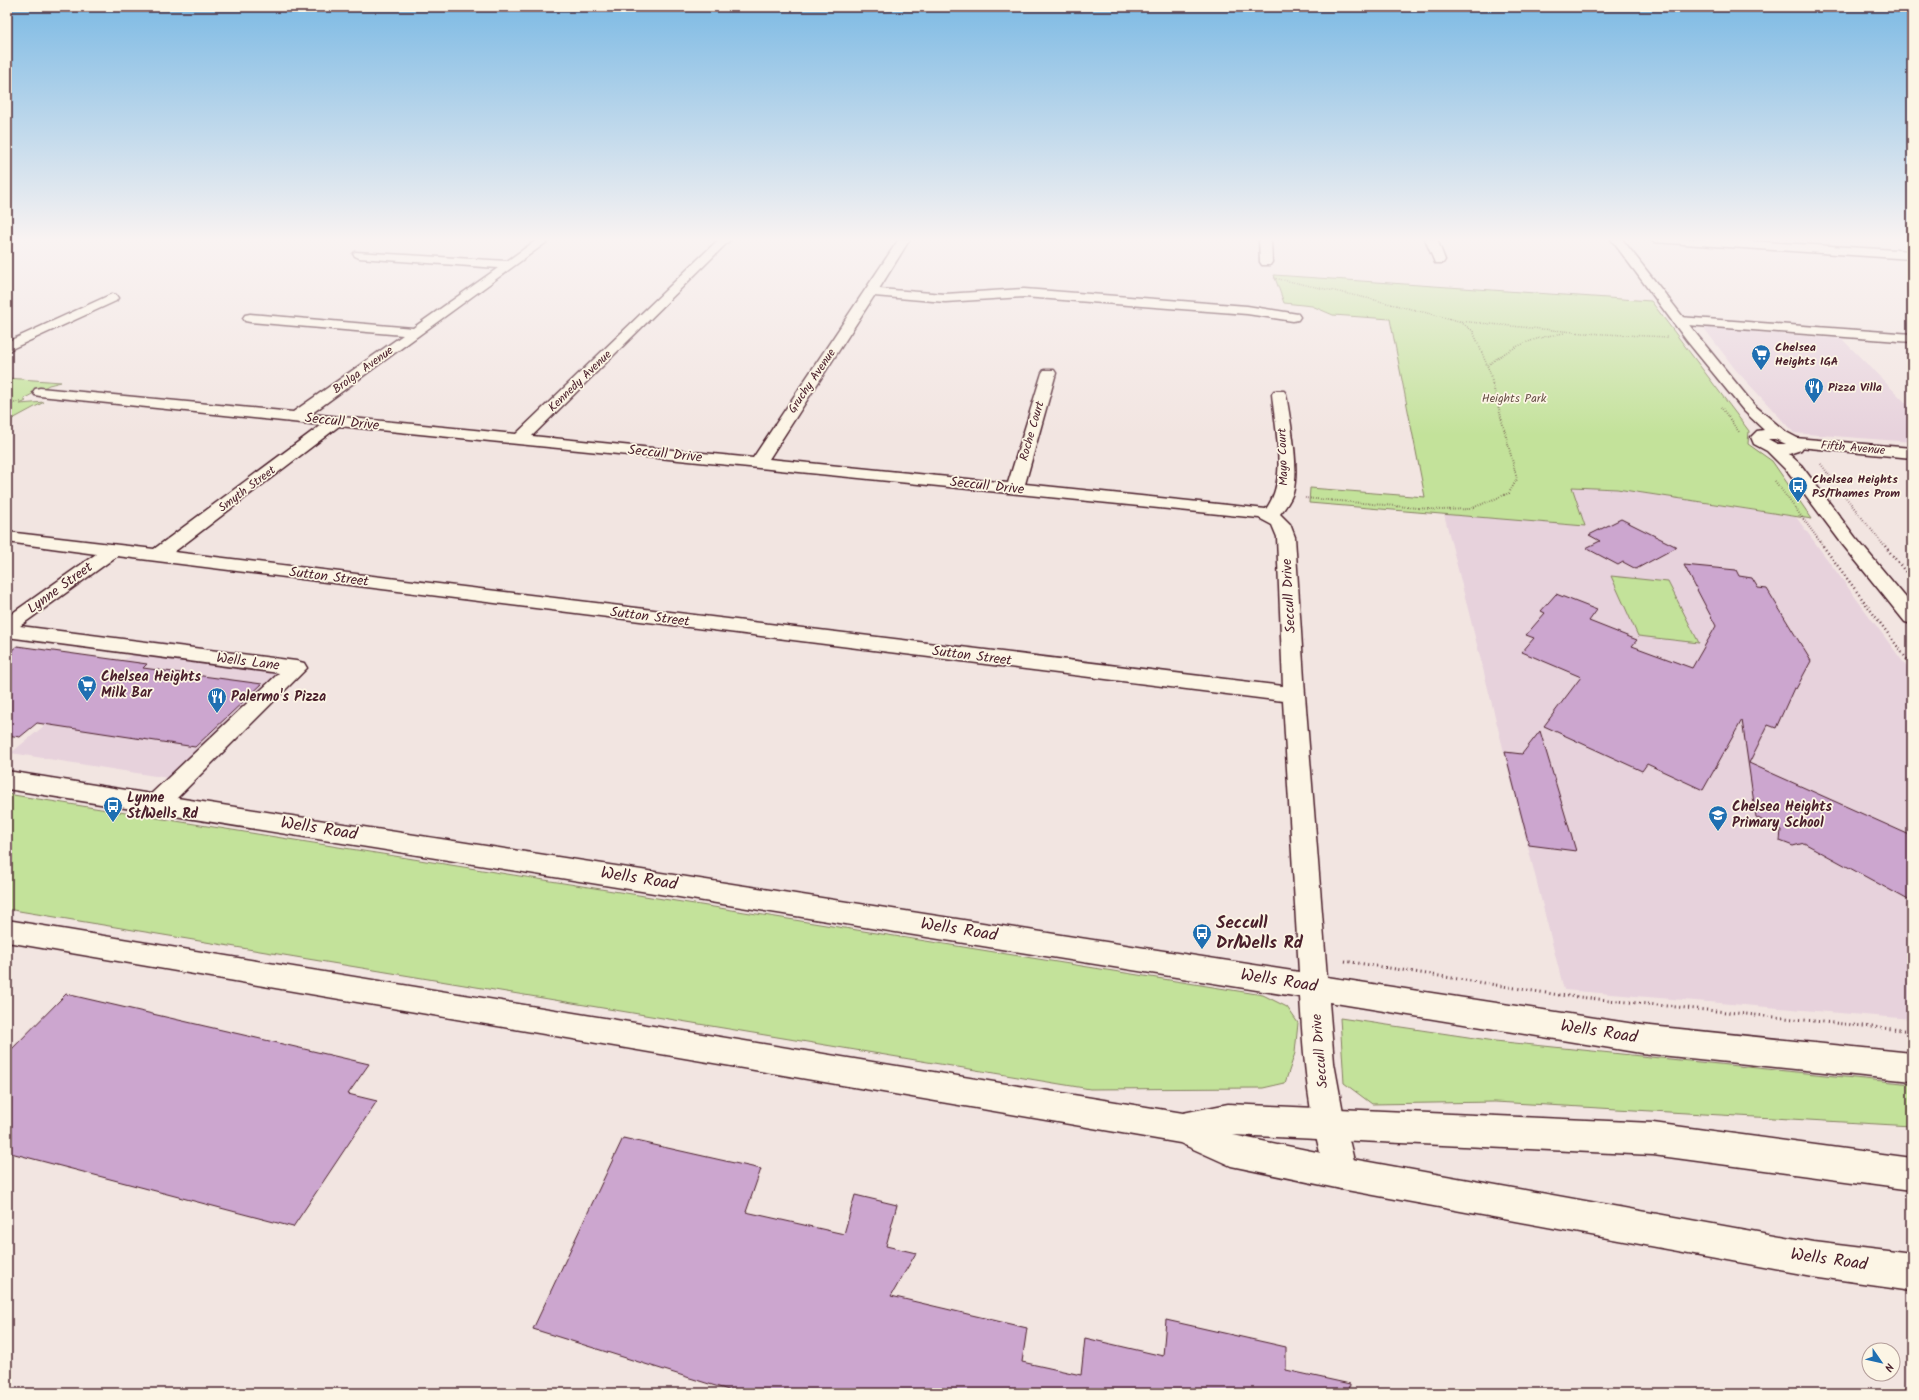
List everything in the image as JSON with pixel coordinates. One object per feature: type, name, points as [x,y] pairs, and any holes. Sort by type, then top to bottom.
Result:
[{"type":"street","points":[[7,347],[98,304]]},
{"type":"street","name":"Brolga Avenue","points":[[298,417],[454,304]]},
{"type":"street","name":"Kennedy Avenue","points":[[520,439],[659,304]]},
{"type":"street","name":"Gruchy Avenue","points":[[758,463],[863,304]]},
{"type":"street","points":[[1168,304],[1247,310],[1293,317]]},
{"type":"street","points":[[1666,304],[1749,408],[1785,444],[1795,469],[1849,541],[1912,618]]},
{"type":"street","points":[[250,318],[415,332]]},
{"type":"street","points":[[1679,321],[1912,338]]},
{"type":"street","name":"Roche Court","points":[[1015,489],[1048,373]]},
{"type":"street","name":"Seccull Drive","points":[[40,392],[1261,513],[1275,509],[1278,520],[1283,527],[1286,537],[1294,695],[1319,1063],[1329,1123],[1341,1173]]},
{"type":"street","name":"Mayo Court","points":[[1275,509],[1285,490],[1285,462],[1280,394]]},
{"type":"street","points":[[1749,408],[1763,434],[1758,439],[1763,444],[1785,444]]},
{"type":"street","name":"Smyth Street","points":[[157,556],[336,421]]},
{"type":"street","name":"Fifth Avenue","points":[[1785,444],[1912,453]]},
{"type":"street","name":"Sutton Street","points":[[7,537],[1294,695]]},
{"type":"street","name":"Lynne Street","points":[[7,626],[112,550]]},
{"type":"street","name":"Wells Lane","points":[[7,631],[296,668],[157,803]]},
{"type":"street","name":"Wells Road","points":[[7,780],[1641,1039],[1912,1067]]},
{"type":"street","name":"Wells Road","points":[[7,931],[1183,1128],[1231,1150],[1341,1173],[1813,1259],[1912,1272]]},
{"type":"street","name":"Wells Road","points":[[1183,1128],[1228,1119],[1654,1139],[1912,1174]]},
{"type":"path","points":[[1392,304],[1459,321],[1572,332],[1692,338]]},
{"type":"path","points":[[1275,509],[1304,498],[1442,510],[1470,509],[1509,493],[1517,479],[1488,365],[1473,331],[1459,321]]},
{"type":"path","points":[[1488,365],[1503,352],[1520,342],[1547,335],[1572,332]]},
{"type":"path","points":[[1838,488],[1912,580]]},
{"type":"path","points":[[1345,961],[1559,994],[1912,1031]]},
{"type":"shaded area","points":[[1704,328],[1842,339],[1912,409],[1912,442],[1794,433],[1735,369]]},
{"type":"shaded area","name":"Chelsea Heights Primary School","points":[[1571,487],[1617,489],[1796,517],[1912,674],[1912,1019],[1564,990],[1444,514],[1585,525]]},
{"type":"shaded area","points":[[149,640],[307,662],[174,779],[11,753]]},
{"type":"green space","name":"Heights Park","points":[[1296,304],[1654,304],[1749,431],[1748,444],[1772,461],[1812,519],[1617,489],[1572,487],[1585,526],[1309,503],[1310,488],[1425,497],[1390,319],[1333,315],[1312,306]]},
{"type":"green space","points":[[7,378],[61,382],[49,385],[23,399],[26,401],[20,404],[44,402],[7,422]]},
{"type":"green space","points":[[1611,576],[1668,582],[1699,643],[1638,636]]},
{"type":"green space","points":[[7,794],[1263,995],[1287,1007],[1298,1023],[1295,1053],[1285,1083],[1263,1088],[1090,1089],[7,909]]},
{"type":"green space","points":[[1340,1018],[1495,1041],[1912,1084],[1912,1126],[1495,1102],[1372,1104],[1344,1083]]},
{"type":"building","points":[[1621,519],[1677,547],[1636,569],[1623,562],[1618,565],[1586,548],[1600,541],[1589,535]]},
{"type":"building","points":[[1684,565],[1736,570],[1739,576],[1752,578],[1758,588],[1767,589],[1811,661],[1796,689],[1794,688],[1776,728],[1768,725],[1749,763],[1912,836],[1912,902],[1804,843],[1793,846],[1780,841],[1781,830],[1756,817],[1742,720],[1703,790],[1647,764],[1642,771],[1544,726],[1581,677],[1522,652],[1534,638],[1526,635],[1545,613],[1541,611],[1556,594],[1597,610],[1589,621],[1637,640],[1632,646],[1692,668],[1716,626]]},
{"type":"building","points":[[17,646],[147,664],[143,668],[262,684],[195,747],[37,723],[20,737],[7,735],[7,654]]},
{"type":"building","points":[[1540,731],[1576,851],[1529,845],[1505,752],[1522,754]]},
{"type":"building","points":[[66,994],[369,1064],[348,1094],[377,1101],[293,1227],[7,1152],[7,1054]]},
{"type":"building","points":[[623,1138],[761,1169],[746,1212],[844,1234],[855,1195],[897,1205],[886,1246],[916,1253],[891,1296],[1027,1328],[1022,1362],[1081,1375],[1085,1338],[1163,1356],[1166,1320],[1286,1347],[1286,1370],[1350,1384],[1349,1393],[738,1393],[533,1329]]},
{"type":"place","name":"Chelsea Heights IGA","points":[[1761,371]]},
{"type":"place","name":"Pizza Villa","points":[[1814,404]]},
{"type":"place","name":"Chelsea Heights PS/Thames Prom","points":[[1798,503]]},
{"type":"place","name":"Chelsea Heights Milk Bar","points":[[87,702]]},
{"type":"place","name":"Palermo's Pizza","points":[[217,714]]},
{"type":"place","name":"Lynne St/Wells Rd","points":[[113,823]]},
{"type":"place","name":"Chelsea Heights Primary School","points":[[1718,832]]},
{"type":"place","name":"Seccull Dr/Wells Rd","points":[[1202,950]]}]
